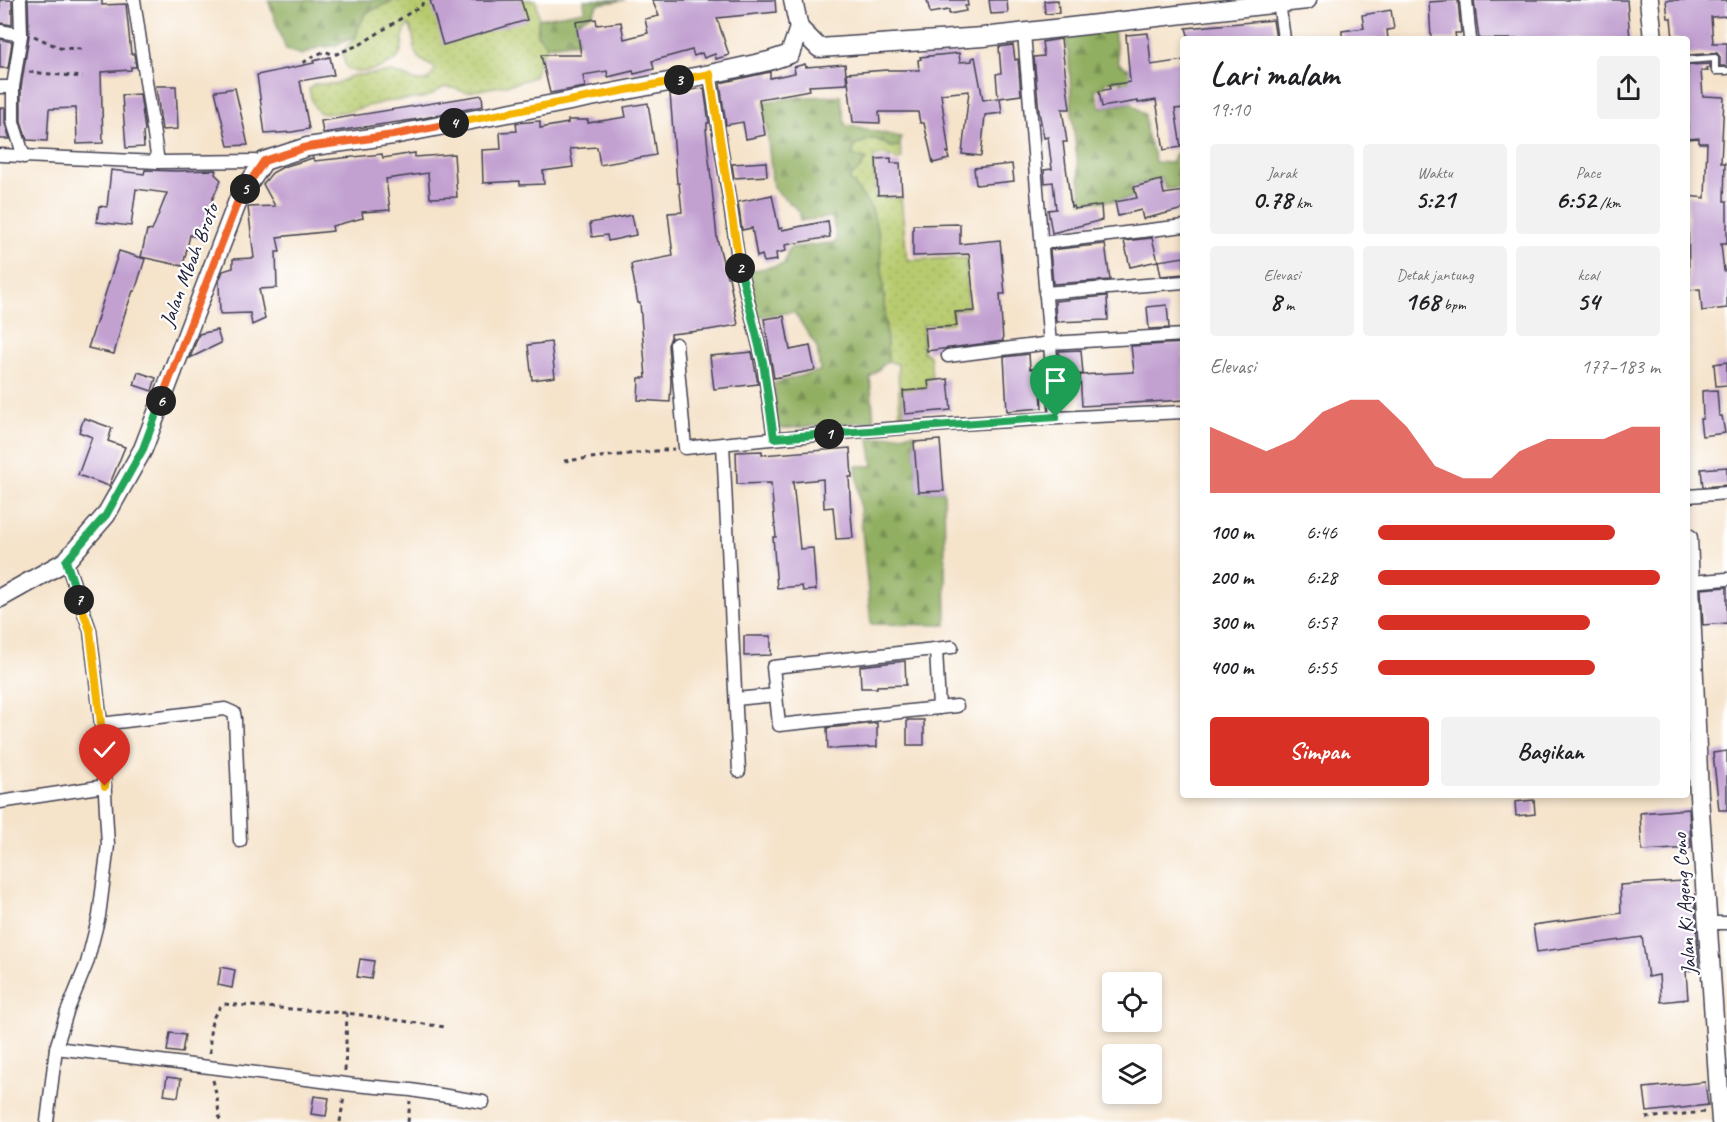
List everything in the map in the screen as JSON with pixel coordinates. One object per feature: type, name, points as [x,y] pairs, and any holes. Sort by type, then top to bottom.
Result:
[{"type":"main road","points":[[790,54],[799,28],[793,0]]},
{"type":"main road","points":[[264,161],[307,147],[393,135],[710,74],[819,48],[1024,33],[1308,0]]},
{"type":"main road","points":[[1649,0],[1653,36]]},
{"type":"main road","points":[[799,28],[819,48]]},
{"type":"main road","name":"Jalan Mbah Broto","points":[[0,598],[66,561],[106,515],[143,449],[239,198],[264,161]]},
{"type":"main road","name":"Jalan Ki Ageng Cono","points":[[1690,582],[1691,663],[1699,796],[1723,1114]]},
{"type":"street","points":[[20,0],[21,35],[15,70],[6,87],[13,122],[24,157]]},
{"type":"street","points":[[134,0],[158,162]]},
{"type":"street","points":[[1466,0],[1470,36]]},
{"type":"street","points":[[1279,2],[1284,36]]},
{"type":"street","points":[[0,31],[21,35]]},
{"type":"street","points":[[1024,33],[1056,417]]},
{"type":"street","points":[[710,74],[739,264],[763,362],[774,438]]},
{"type":"street","points":[[0,155],[158,162],[264,161]]},
{"type":"street","points":[[1042,243],[1180,226]]},
{"type":"street","points":[[1045,293],[1180,282]]},
{"type":"street","points":[[948,356],[1051,343],[1180,335]]},
{"type":"street","points":[[676,344],[685,448],[774,438],[1056,417],[1180,412]]},
{"type":"street","points":[[723,444],[739,771]]},
{"type":"street","points":[[1690,496],[1727,493]]},
{"type":"street","points":[[47,1122],[56,1048],[67,1012],[87,963],[99,916],[108,845],[101,724],[90,630],[66,561]]},
{"type":"street","points":[[1690,582],[1727,579]]},
{"type":"street","points":[[952,647],[773,667],[779,725],[957,706]]},
{"type":"street","points":[[936,649],[939,708]]},
{"type":"street","points":[[736,699],[776,695]]},
{"type":"street","points":[[101,724],[225,709],[232,711],[235,719],[240,841]]},
{"type":"street","points":[[0,802],[105,786]]},
{"type":"street","points":[[1707,923],[1727,923]]},
{"type":"street","points":[[56,1048],[411,1090],[483,1101]]},
{"type":"lane","points":[[1690,60],[1715,58],[1715,71],[1727,71]]},
{"type":"path","points":[[303,63],[325,51],[334,55],[361,44],[422,5],[423,0]]},
{"type":"path","points":[[21,35],[33,36],[60,48],[81,49]]},
{"type":"path","points":[[15,70],[83,77]]},
{"type":"path","points":[[564,461],[685,448]]},
{"type":"path","points":[[220,1122],[218,1098],[210,1068],[210,1027],[214,1012],[223,1004],[347,1013],[445,1027]]},
{"type":"path","points":[[340,1122],[345,1084],[347,1013]]},
{"type":"path","points":[[408,1122],[411,1090]]},
{"type":"path","points":[[1646,1118],[1723,1114]]},
{"type":"green space","points":[[268,0],[395,0],[366,13],[356,37],[333,46],[319,47],[302,55],[286,50]]},
{"type":"green space","points":[[395,0],[536,0],[539,19],[537,34],[548,46],[541,55],[534,77],[516,83],[468,92],[446,87],[420,98],[326,114],[318,111],[314,106],[309,89],[315,84],[336,84],[351,76],[392,72],[417,81],[427,81],[436,69],[416,54],[409,25],[404,32],[399,56],[389,64],[364,72],[350,70],[346,66],[342,52],[356,37],[366,13]]},
{"type":"green space","points":[[584,0],[625,0],[598,4],[592,14],[576,22],[579,42],[548,46],[537,34],[539,19],[585,11]]},
{"type":"green space","points":[[1114,30],[1119,64],[1133,71],[1140,79],[1123,85],[1119,80],[1104,83],[1105,87],[1095,89],[1100,108],[1131,103],[1145,115],[1147,137],[1155,162],[1171,163],[1176,154],[1180,153],[1180,188],[1166,189],[1161,178],[1133,186],[1133,197],[1119,201],[1082,202],[1065,34]]},
{"type":"green space","points":[[841,96],[845,125],[901,137],[900,146],[891,147],[874,138],[855,145],[852,155],[866,159],[861,168],[849,178],[872,209],[880,240],[888,361],[870,377],[874,421],[777,429],[774,383],[820,371],[817,347],[794,312],[756,317],[746,272],[784,264],[789,248],[837,242],[832,217],[800,221],[800,212],[773,188],[764,102],[798,97]]},
{"type":"green space","points":[[874,138],[891,147],[900,146],[902,159],[897,160],[886,156],[874,157],[875,197],[901,198],[907,260],[966,258],[968,308],[953,310],[953,323],[923,325],[923,352],[930,356],[932,378],[926,380],[927,388],[902,389],[904,419],[900,419],[898,364],[888,361],[880,240],[849,178],[861,168],[865,159],[852,155],[855,145]]},
{"type":"green space","points":[[914,433],[918,492],[944,491],[946,625],[871,624],[856,466],[873,466],[869,439]]},
{"type":"building","points":[[0,0],[12,0],[12,25],[0,23]]},
{"type":"building","points":[[28,0],[102,0],[102,5],[126,4],[131,54],[134,54],[136,67],[131,67],[131,70],[101,72],[103,143],[77,144],[76,108],[49,109],[47,141],[27,140],[21,121],[21,88],[29,36]]},
{"type":"building","points":[[430,0],[521,0],[527,20],[443,45]]},
{"type":"building","points":[[652,0],[775,0],[776,12],[717,18],[729,55],[716,59],[715,54],[704,58],[702,53],[694,56],[692,50],[652,61],[654,69],[634,74],[633,71],[608,77],[607,71],[583,75],[585,87],[550,93],[541,55],[581,55],[576,22],[596,19],[597,25],[621,22],[624,39],[648,33],[645,19],[659,16]]},
{"type":"building","points":[[927,0],[967,0],[968,6],[965,6],[966,11],[949,14],[949,10],[930,13]]},
{"type":"building","points":[[989,0],[1007,0],[1008,13],[991,14]]},
{"type":"building","points":[[1058,0],[1059,13],[1045,14],[1044,1]]},
{"type":"building","points":[[1458,0],[1461,33],[1455,33],[1456,36],[1431,36],[1429,2]]},
{"type":"building","points":[[1474,0],[1627,0],[1630,36],[1479,36]]},
{"type":"building","points":[[1666,0],[1727,0],[1727,16],[1711,17],[1713,43],[1727,43],[1727,66],[1720,66],[1720,57],[1717,53],[1690,55],[1690,36],[1673,36],[1671,18],[1668,18]]},
{"type":"building","points":[[1391,10],[1394,29],[1387,30],[1388,36],[1342,36],[1342,31],[1364,28],[1362,15]]},
{"type":"building","points":[[1273,20],[1276,36],[1188,36],[1186,28]]},
{"type":"building","points":[[1148,33],[1151,65],[1180,61],[1180,108],[1175,109],[1180,147],[1164,150],[1156,100],[1102,107],[1099,91],[1110,89],[1109,85],[1130,82],[1126,35]]},
{"type":"building","points":[[0,39],[12,42],[8,68],[0,68]]},
{"type":"building","points":[[1061,39],[1070,109],[1062,109],[1067,142],[1063,142],[1071,207],[1074,206],[1075,209],[1101,205],[1102,220],[1052,233],[1048,210],[1056,209],[1053,182],[1045,183],[1044,170],[1052,169],[1048,137],[1044,138],[1039,112],[1034,57],[1044,56],[1042,42]]},
{"type":"building","points":[[1013,45],[1015,60],[1018,59],[1021,95],[1000,98],[1002,113],[985,115],[981,156],[962,154],[969,91],[941,94],[949,159],[933,163],[924,123],[920,123],[918,112],[879,112],[880,123],[853,122],[847,73],[919,70],[920,57],[959,53],[960,62],[972,61],[975,57],[983,100],[998,98],[996,74],[1001,73],[999,47]]},
{"type":"building","points":[[330,57],[334,75],[300,81],[309,129],[265,134],[257,75],[314,63],[313,61]]},
{"type":"building","points":[[805,64],[806,67],[845,64],[847,84],[809,86],[810,90],[759,99],[765,135],[746,139],[743,122],[726,125],[720,83],[770,72],[770,78],[795,73],[794,67]]},
{"type":"building","points":[[1710,64],[1708,71],[1701,71],[1703,96],[1724,97],[1721,163],[1725,163],[1724,201],[1727,201],[1727,244],[1721,244],[1724,271],[1727,270],[1727,308],[1702,311],[1700,289],[1690,290],[1690,196],[1705,198],[1707,143],[1699,143],[1699,138],[1690,139],[1690,65]]},
{"type":"building","points":[[156,86],[176,86],[178,129],[162,130]]},
{"type":"building","points":[[235,88],[248,145],[228,146],[215,91]]},
{"type":"building","points":[[704,88],[709,123],[706,129],[717,238],[727,277],[729,277],[738,325],[671,334],[668,345],[670,402],[638,400],[639,378],[646,378],[640,303],[638,303],[631,264],[673,256],[668,213],[682,212],[679,183],[677,183],[670,93]]},
{"type":"building","points":[[140,94],[145,131],[143,132],[144,147],[126,148],[122,95]]},
{"type":"building","points":[[482,95],[483,106],[419,119],[323,133],[321,121]]},
{"type":"building","points":[[648,103],[656,155],[600,165],[597,147],[570,149],[573,167],[543,171],[544,184],[520,185],[520,181],[483,183],[482,150],[501,149],[500,132],[517,131],[516,123],[540,121],[540,128],[568,123],[568,120],[588,120],[588,123],[626,117],[624,107]]},
{"type":"building","points":[[0,108],[5,108],[5,124],[10,139],[0,139]]},
{"type":"building","points":[[415,153],[415,157],[454,154],[457,197],[430,198],[428,173],[386,179],[390,210],[362,212],[363,218],[332,226],[333,231],[277,237],[280,252],[276,252],[277,288],[259,289],[265,319],[252,325],[250,313],[220,314],[219,281],[223,271],[233,268],[233,259],[254,258],[248,207],[275,206],[263,184],[272,173],[283,167],[313,158],[314,161],[382,154],[383,158]]},
{"type":"building","points":[[891,158],[891,163],[900,163],[902,194],[878,195],[876,159]]},
{"type":"building","points":[[766,162],[767,176],[734,178],[732,164]]},
{"type":"building","points":[[1012,164],[1014,181],[976,185],[974,168]]},
{"type":"building","points":[[111,170],[144,174],[145,170],[216,170],[215,174],[221,180],[209,207],[212,208],[202,239],[190,235],[183,266],[141,257],[147,230],[152,231],[167,193],[136,189],[131,226],[97,222],[99,206],[107,207]]},
{"type":"building","points":[[1161,180],[1164,194],[1180,192],[1180,210],[1143,219],[1141,210],[1118,216],[1115,202],[1137,198],[1134,187]]},
{"type":"building","points":[[772,195],[779,229],[828,221],[830,237],[785,245],[786,251],[776,253],[777,260],[764,262],[762,255],[757,257],[752,228],[742,230],[738,202]]},
{"type":"building","points":[[632,215],[636,235],[608,241],[607,235],[592,237],[590,223]]},
{"type":"building","points":[[960,224],[960,244],[1000,240],[1005,294],[1000,294],[1003,341],[927,351],[925,328],[957,326],[955,312],[975,311],[969,254],[913,256],[913,225]]},
{"type":"building","points":[[1152,238],[1158,261],[1130,267],[1124,241]]},
{"type":"building","points":[[1105,244],[1110,280],[1053,284],[1050,250]]},
{"type":"building","points":[[119,251],[145,259],[124,316],[114,354],[88,348]]},
{"type":"building","points":[[1180,258],[1180,274],[1161,276],[1158,261]]},
{"type":"building","points":[[1107,296],[1108,320],[1056,322],[1055,301]]},
{"type":"building","points":[[1167,305],[1169,328],[1149,329],[1147,307]]},
{"type":"building","points":[[784,316],[790,350],[810,346],[815,370],[774,378],[764,319]]},
{"type":"building","points":[[217,330],[221,343],[190,358],[199,334]]},
{"type":"building","points":[[551,342],[555,377],[532,380],[528,345]]},
{"type":"building","points":[[1180,343],[1180,400],[1082,406],[1080,375],[1134,372],[1131,346]]},
{"type":"building","points":[[1081,350],[1083,374],[1061,375],[1059,351]]},
{"type":"building","points":[[752,352],[758,384],[714,389],[710,356]]},
{"type":"building","points":[[1029,354],[1030,369],[1040,368],[1042,408],[1007,411],[1004,357]]},
{"type":"building","points":[[1727,362],[1727,385],[1716,386],[1714,364]]},
{"type":"building","points":[[138,372],[156,378],[152,391],[134,385]]},
{"type":"building","points":[[948,379],[951,410],[905,414],[903,391],[929,389],[928,381]]},
{"type":"building","points":[[1717,390],[1719,416],[1722,416],[1725,433],[1702,436],[1700,419],[1703,419],[1702,391]]},
{"type":"building","points":[[84,418],[112,428],[108,441],[125,447],[109,486],[78,475],[92,437],[79,432]]},
{"type":"building","points":[[940,440],[944,491],[918,492],[914,442]]},
{"type":"building","points":[[850,448],[852,477],[849,477],[853,538],[836,539],[833,507],[824,508],[823,479],[793,482],[800,549],[813,548],[816,590],[803,591],[802,586],[777,588],[773,537],[776,537],[771,483],[737,484],[736,452],[762,451],[762,455]]},
{"type":"building","points":[[1727,467],[1727,485],[1703,487],[1701,469]]},
{"type":"building","points":[[1727,587],[1727,623],[1703,625],[1701,589]]},
{"type":"building","points":[[744,636],[771,636],[771,655],[744,656]]},
{"type":"building","points":[[905,661],[906,685],[861,688],[860,666]]},
{"type":"building","points":[[907,720],[924,720],[924,745],[907,745]]},
{"type":"building","points":[[877,723],[877,747],[828,749],[827,728]]},
{"type":"building","points":[[1727,751],[1727,810],[1719,810],[1713,753]]},
{"type":"building","points":[[1534,800],[1535,814],[1516,816],[1515,802]]},
{"type":"building","points":[[1689,809],[1691,848],[1642,851],[1640,813]]},
{"type":"building","points":[[1683,881],[1684,905],[1695,903],[1699,969],[1686,971],[1688,999],[1661,1002],[1659,975],[1648,977],[1642,937],[1537,952],[1533,925],[1621,913],[1620,885]]},
{"type":"building","points":[[360,959],[374,961],[371,979],[357,977]]},
{"type":"building","points":[[221,967],[235,970],[232,988],[218,985]]},
{"type":"building","points":[[170,1033],[185,1035],[182,1053],[167,1051]]},
{"type":"building","points":[[167,1077],[181,1079],[178,1097],[164,1095]]},
{"type":"building","points":[[1705,1082],[1708,1105],[1647,1112],[1644,1088]]},
{"type":"building","points":[[314,1096],[329,1098],[326,1116],[311,1114]]},
{"type":"route","points":[[105,786],[101,724],[90,630],[66,561],[106,515],[143,449],[239,198],[264,161],[307,147],[393,135],[710,74],[739,264],[763,362],[774,438],[1056,417]]}]
